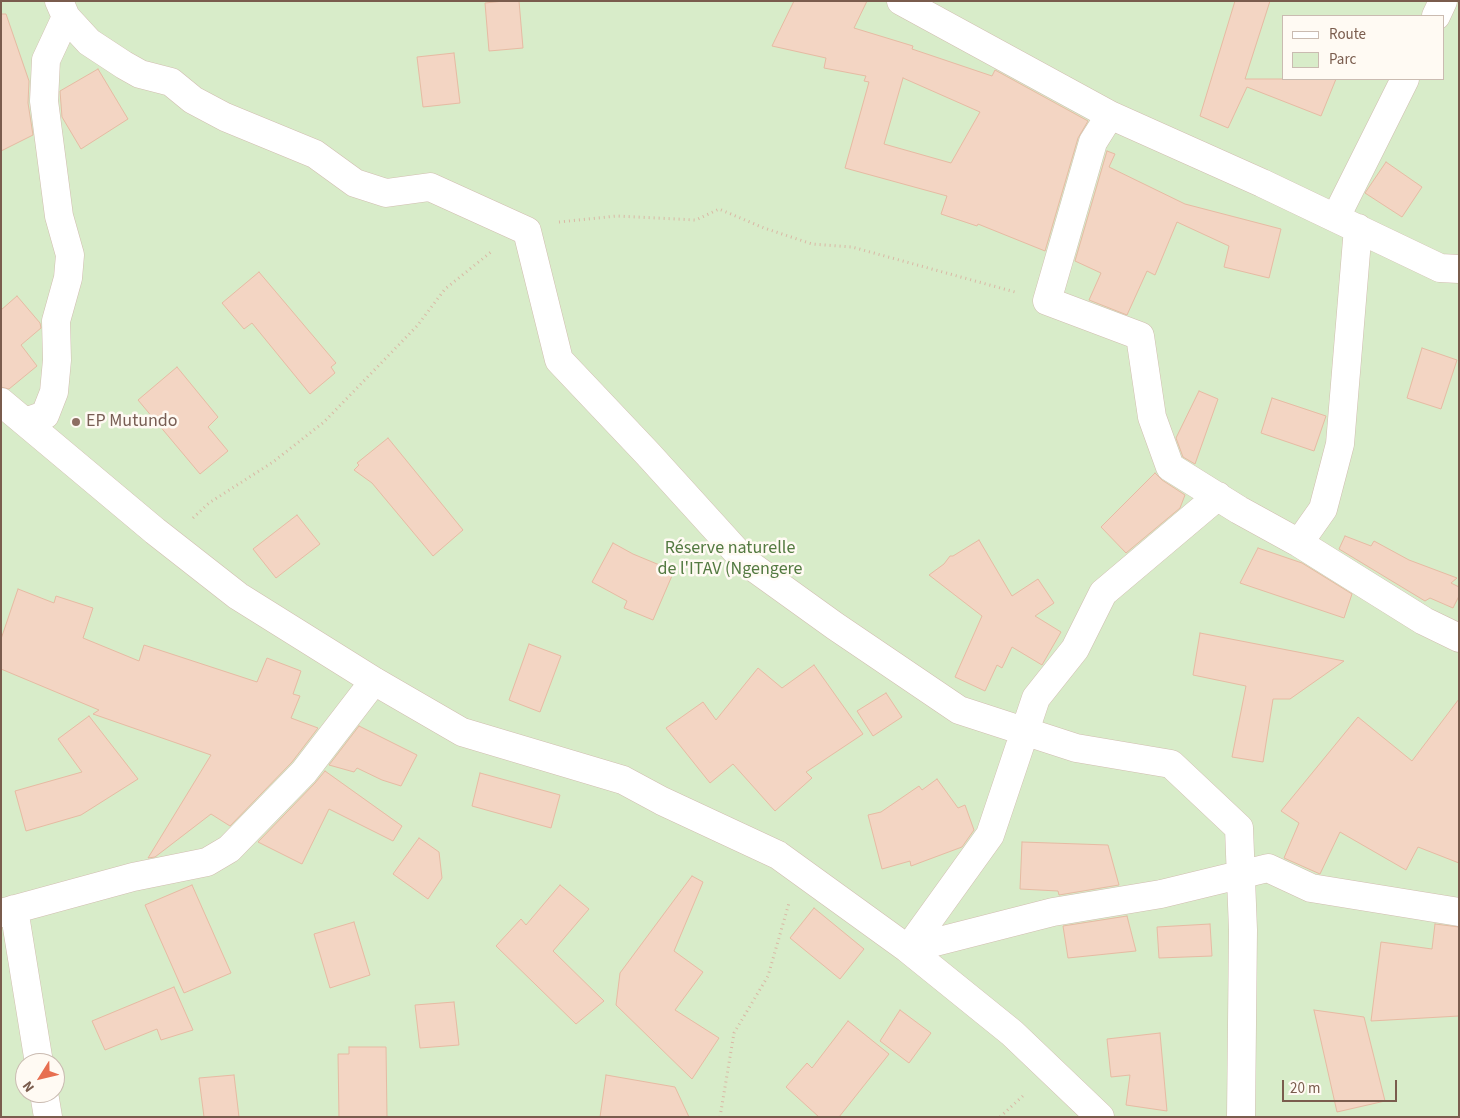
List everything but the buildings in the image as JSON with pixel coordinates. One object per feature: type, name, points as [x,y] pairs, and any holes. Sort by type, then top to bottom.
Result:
[{"type":"street","points":[[901,1],[1110,115],[1347,223],[1440,268],[1459,269]]},
{"type":"street","points":[[1436,15],[1443,1]]},
{"type":"street","points":[[62,9],[89,42],[124,66],[140,74],[171,82],[193,100],[315,154],[355,183],[386,193],[430,187],[528,231],[559,360],[746,562],[959,710],[1076,748],[1170,764],[1239,828],[1243,930],[1241,1117]]},
{"type":"street","points":[[25,422],[45,415],[54,392],[57,360],[56,321],[68,278],[70,255],[59,216],[44,101],[46,60],[62,9]]},
{"type":"street","points":[[1299,543],[1323,508],[1340,444],[1347,223],[1405,80]]},
{"type":"street","points":[[1110,115],[1093,142],[1047,301],[1140,336],[1152,416],[1170,467],[1299,543],[1424,621],[1459,638]]},
{"type":"street","points":[[1,402],[181,552],[238,596],[374,681],[462,732],[623,780],[662,801],[778,855],[908,948],[1012,1033],[1100,1117]]},
{"type":"street","points":[[908,948],[990,835],[1036,698],[1075,650],[1103,593],[1218,496]]},
{"type":"street","points":[[37,1053],[8,911],[133,877],[207,862],[229,849],[304,772],[374,681]]},
{"type":"street","points":[[908,948],[1053,912],[1160,894],[1268,868],[1311,888],[1459,912]]},
{"type":"street","points":[[46,1103],[48,1117]]},
{"type":"path","points":[[181,552],[190,520],[209,503],[273,462],[324,422],[418,326],[445,289],[505,241],[540,224],[617,216],[696,220],[719,209],[764,228],[812,244],[852,247],[1047,301]]},
{"type":"path","points":[[720,1117],[734,1033],[768,976],[786,910],[801,872]]},
{"type":"green space","name":"Réserve naturelle de l'ITAV (Ngengere","points":[[1,1],[1459,1],[1459,1117],[1,1117]]},
{"type":"place","name":"EP Mutundo","points":[[76,422]]}]
